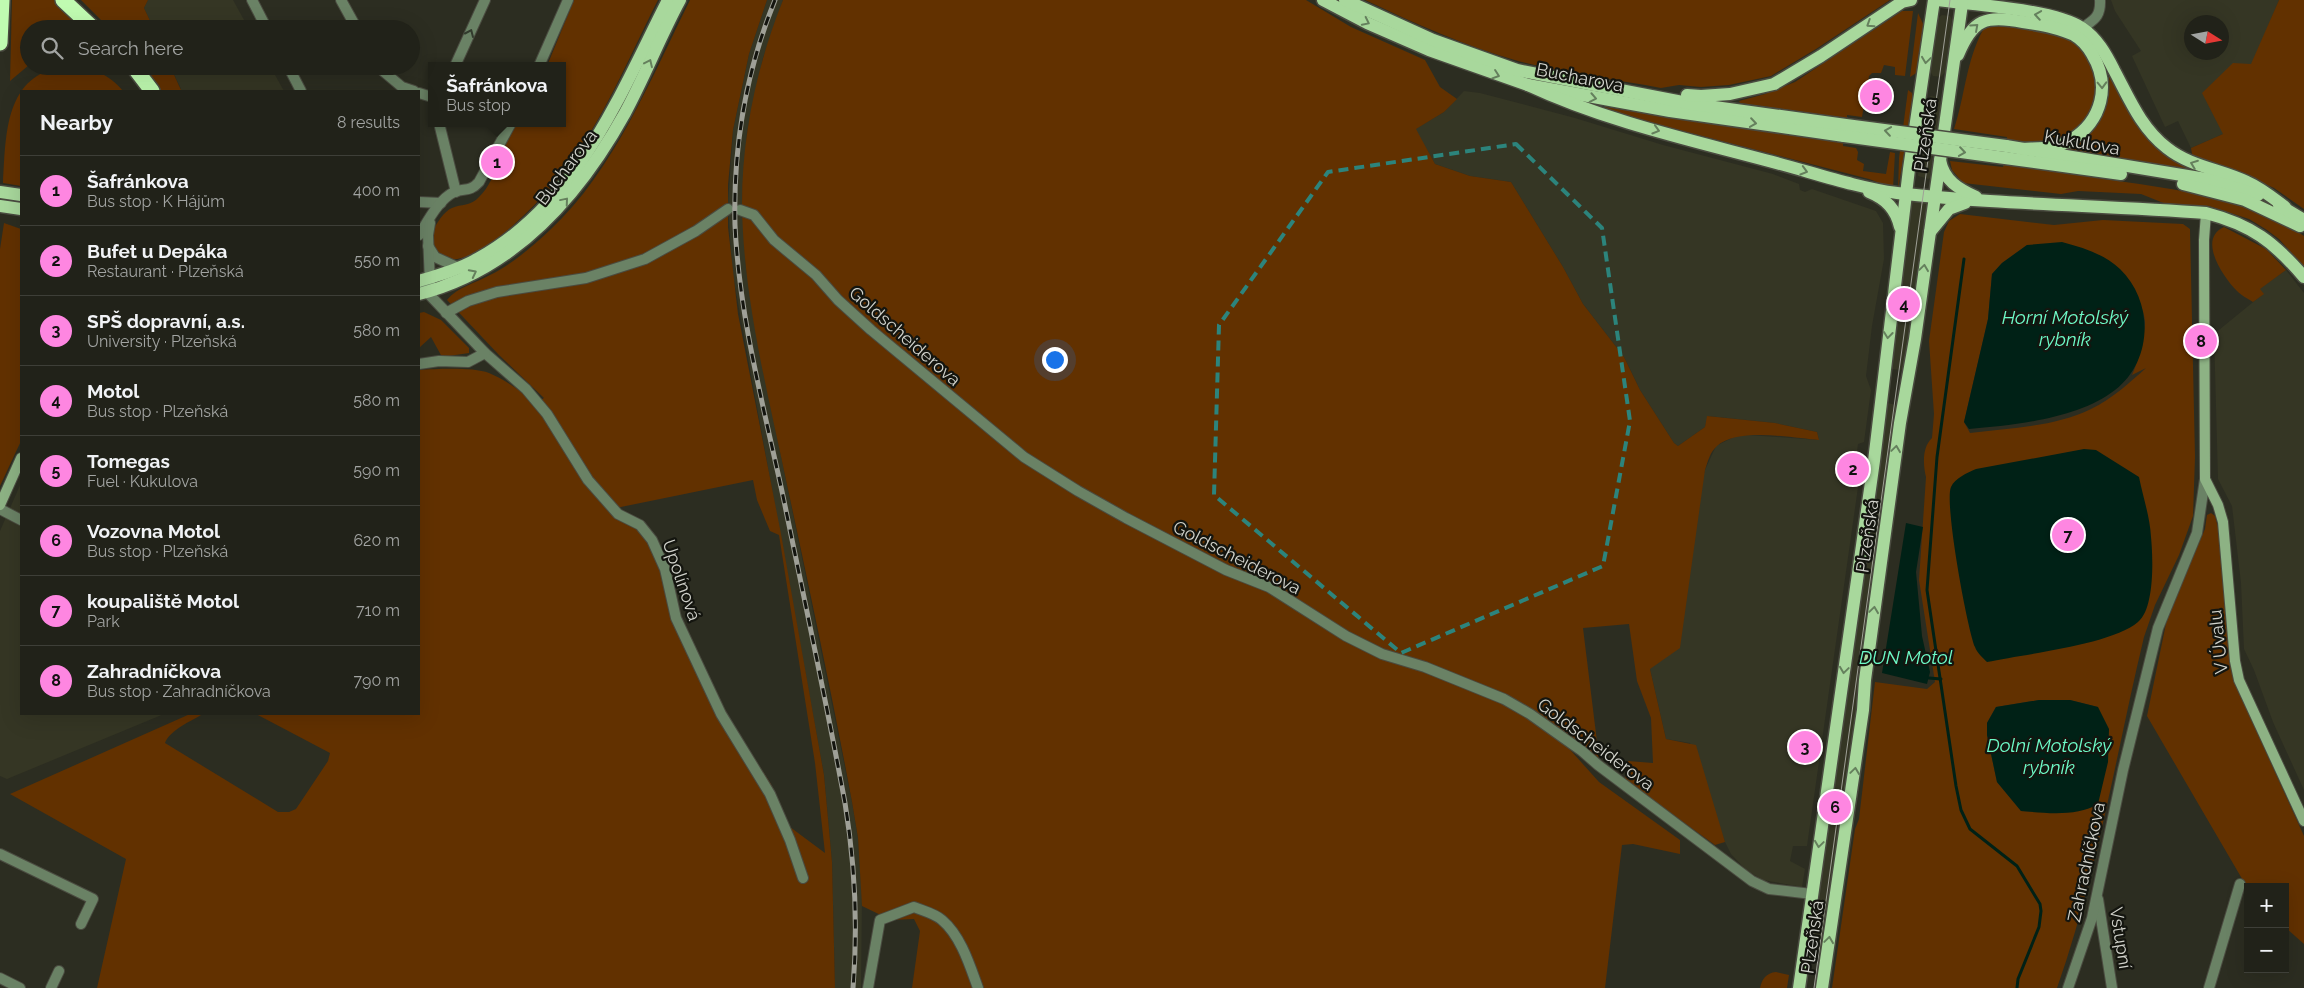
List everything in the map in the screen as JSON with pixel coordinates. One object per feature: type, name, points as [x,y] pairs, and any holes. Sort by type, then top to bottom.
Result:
[{"type":"highway","points":[[0,42],[2,0]]},
{"type":"highway","points":[[62,0],[84,20]]},
{"type":"highway","points":[[140,75],[151,90]]},
{"type":"main road","name":"Bucharova","points":[[425,279],[460,268],[490,252],[523,228],[568,181],[612,112],[668,0]]},
{"type":"main road","name":"Bucharova","points":[[422,291],[468,276],[511,251],[531,236],[566,200],[596,159],[625,113],[680,0]]},
{"type":"main road","name":"Bucharova","points":[[1323,0],[1367,24],[1466,58],[1528,85],[1670,111],[1845,131]]},
{"type":"main road","name":"Bucharova","points":[[1345,0],[1431,45]]},
{"type":"main road","points":[[1661,97],[1679,94],[1701,96],[1730,94],[1774,84],[1821,56],[1902,2],[1911,0]]},
{"type":"main road","points":[[1936,0],[1962,2],[2058,18],[2079,32],[2094,38],[2103,50],[2143,122],[2158,140],[2174,154],[2191,163],[2246,182],[2285,208]]},
{"type":"main road","name":"Plzeňská","points":[[1800,988],[1881,410],[1888,336],[1906,194],[1936,0]]},
{"type":"main road","name":"Plzeňská","points":[[1822,988],[1863,710],[1865,680],[1898,433],[1914,339],[1962,2]]},
{"type":"main road","points":[[1952,69],[1969,33],[1979,23],[1987,20],[2012,20],[2079,32]]},
{"type":"main road","points":[[2023,149],[2060,146],[2079,135],[2096,115],[2102,95],[2101,71],[2079,32]]},
{"type":"main road","name":"Bucharova","points":[[1466,58],[1517,70],[1693,104],[1845,131]]},
{"type":"main road","points":[[1528,85],[1561,100],[1596,112],[1840,180],[1906,194],[1983,201],[2206,213],[2243,224],[2258,233],[2283,253],[2304,277]]},
{"type":"main road","name":"Kukulova","points":[[1845,131],[2005,152],[2200,187],[2252,202],[2303,226]]},
{"type":"main road","name":"Kukulova","points":[[2005,152],[2023,149],[2206,179],[2257,194],[2285,208],[2303,226]]},
{"type":"main road","points":[[1940,152],[1942,168],[1950,182],[1983,201]]},
{"type":"main road","points":[[1840,180],[1888,202],[1897,217],[1901,235]]},
{"type":"main road","points":[[0,192],[20,195]]},
{"type":"main road","points":[[1929,234],[1945,212],[1954,206],[1983,201]]},
{"type":"main road","points":[[0,206],[20,209]]},
{"type":"street","points":[[252,0],[262,20]]},
{"type":"street","points":[[341,0],[352,20]]},
{"type":"street","points":[[474,0],[479,14]]},
{"type":"street","points":[[457,62],[485,0]]},
{"type":"street","points":[[541,62],[568,0]]},
{"type":"street","points":[[2079,32],[2096,18],[2100,12],[2100,0]]},
{"type":"street","points":[[293,75],[300,90]]},
{"type":"street","points":[[388,75],[402,87],[411,90]]},
{"type":"street","points":[[440,127],[456,192]]},
{"type":"street","points":[[420,234],[441,203],[456,192],[474,188],[510,127]]},
{"type":"street","points":[[420,202],[441,203]]},
{"type":"street","points":[[446,313],[468,301],[497,292],[586,278],[645,259],[696,231],[728,210]]},
{"type":"street","name":"Goldscheiderova","points":[[740,210],[754,215],[774,240],[816,276],[838,300],[871,330],[1004,441],[1032,462],[1126,518],[1226,570],[1269,587],[1346,636],[1382,654],[1425,667],[1484,690],[1521,709],[1582,751],[1758,886],[1812,894]]},
{"type":"street","name":"Zahradníčkova","points":[[2068,988],[2088,932],[2123,770],[2151,656],[2170,595],[2197,533],[2205,478],[2204,240],[2206,213]]},
{"type":"street","points":[[422,291],[425,279],[431,217]]},
{"type":"street","points":[[428,246],[435,257],[460,268]]},
{"type":"street","name":"Upolínová","points":[[422,291],[526,389],[547,414],[588,480],[618,514],[640,525],[652,540],[665,569],[676,618],[721,714],[770,794],[790,840],[803,878]]},
{"type":"street","points":[[420,364],[439,361],[468,362],[485,352]]},
{"type":"street","points":[[0,506],[20,460]]},
{"type":"street","name":"V Úvalu","points":[[2205,478],[2218,505],[2223,522],[2235,661],[2239,680],[2304,822]]},
{"type":"street","points":[[0,509],[20,519]]},
{"type":"street","points":[[0,854],[93,899],[81,924]]},
{"type":"street","points":[[2209,988],[2240,884]]},
{"type":"street","name":"Vstupní","points":[[2097,893],[2112,988]]},
{"type":"street","points":[[868,988],[880,920],[914,907],[932,914],[943,921],[966,957],[978,988]]},
{"type":"street","points":[[51,988],[59,971]]},
{"type":"street","points":[[0,978],[20,988]]},
{"type":"highlighted area","points":[[1516,144],[1602,228],[1630,421],[1603,566],[1401,653],[1214,495],[1219,325],[1328,172]]},
{"type":"shaded area","points":[[12,0],[54,0],[75,20],[20,20],[20,73],[10,81]]},
{"type":"shaded area","points":[[81,0],[148,0],[144,8],[150,20],[101,20]]},
{"type":"shaded area","points":[[148,0],[233,0],[244,20],[150,20],[144,8]]},
{"type":"shaded area","points":[[574,0],[658,0],[590,134],[561,175],[539,201],[503,234],[484,248],[466,257],[449,259],[437,252],[434,247],[432,234],[434,228],[446,212],[455,207],[473,202],[483,193],[500,162],[498,159],[515,127],[566,127],[566,62],[549,62]]},
{"type":"shaded area","points":[[690,0],[767,0],[749,54],[733,130],[728,185],[728,227],[738,314],[781,534],[824,775],[832,862],[835,988],[97,988],[126,859],[10,794],[188,715],[201,715],[176,730],[165,743],[278,812],[289,812],[296,809],[328,761],[330,753],[258,715],[420,715],[420,370],[455,369],[482,371],[508,383],[536,403],[544,398],[499,355],[447,300],[461,288],[498,271],[529,249],[573,206],[594,180],[646,91]],"holes":[[[753,480],[757,500],[770,531],[779,535],[815,763],[825,853],[790,827],[771,784],[724,711],[683,624],[655,538],[616,508]]]},
{"type":"shaded area","points":[[767,0],[783,0],[763,58],[747,132],[742,203],[746,268],[766,382],[858,838],[862,898],[861,988],[835,988],[832,862],[824,775],[732,270],[728,203],[733,130],[749,54]]},
{"type":"shaded area","points":[[783,0],[1306,0],[1351,27],[1425,60],[1440,87],[1457,99],[1444,112],[1416,129],[1435,164],[1470,176],[1511,182],[1563,267],[1583,304],[1624,357],[1640,390],[1674,443],[1678,446],[1705,427],[1707,416],[1775,423],[1817,432],[1819,440],[1766,435],[1738,437],[1726,440],[1713,451],[1705,470],[1680,648],[1650,669],[1666,739],[1696,745],[1725,842],[1715,845],[1625,780],[1628,761],[1653,763],[1651,718],[1637,681],[1629,624],[1583,628],[1599,758],[1531,711],[1511,707],[1564,743],[1599,782],[1680,840],[1680,854],[1633,844],[1622,845],[1605,988],[912,988],[920,931],[914,919],[891,920],[862,906],[858,838],[852,802],[751,308],[743,239],[742,204],[745,152],[748,126],[759,75]]},
{"type":"shaded area","points":[[1365,0],[1890,0],[1771,76],[1729,85],[1701,87],[1679,85],[1661,88],[1518,61],[1459,41]]},
{"type":"shaded area","points":[[2111,0],[2279,0],[2223,134],[2191,148],[2178,121],[2165,127],[2132,56],[2141,51],[2115,11]]},
{"type":"shaded area","points":[[2279,0],[2304,0],[2304,209],[2274,188],[2249,177],[2193,159],[2191,148],[2223,134],[2202,93],[2233,63],[2251,64]]},
{"type":"shaded area","points":[[1902,11],[1913,11],[1905,76],[1895,75],[1895,67],[1884,65],[1881,73],[1872,73],[1869,76],[1862,117],[1847,115],[1847,118],[1740,103],[1739,101],[1765,94],[1795,82]]},
{"type":"shaded area","points":[[1918,13],[1924,26],[1918,72],[1910,77]]},
{"type":"shaded area","points":[[1942,15],[1950,16],[1952,20],[1945,72],[1941,77],[1933,76],[1930,71],[1938,18]]},
{"type":"shaded area","points":[[1993,23],[2033,28],[2063,36],[2071,40],[2083,51],[2091,63],[2096,91],[2092,105],[2086,118],[2064,138],[2044,143],[2029,142],[2007,140],[2007,137],[1954,129],[1969,66],[1983,30],[1980,27]]},
{"type":"shaded area","points":[[2109,74],[2142,131],[2166,154],[2195,172],[2061,153],[2083,138],[2099,122],[2108,101]]},
{"type":"shaded area","points":[[40,75],[104,75],[122,90],[23,90],[30,81]]},
{"type":"shaded area","points":[[150,75],[174,75],[181,90],[159,90]]},
{"type":"shaded area","points":[[174,75],[275,75],[283,90],[180,90]]},
{"type":"shaded area","points":[[1908,90],[1912,93],[1913,99],[1898,190],[1899,158]]},
{"type":"shaded area","points":[[1464,91],[1480,93],[1575,118],[1663,145],[1773,174],[1799,184],[1800,190],[1805,192],[1812,189],[1876,211],[1883,223],[1884,259],[1872,326],[1866,376],[1871,390],[1864,442],[1858,444],[1856,458],[1862,459],[1807,846],[1793,846],[1790,861],[1805,869],[1802,887],[1763,880],[1746,870],[1731,854],[1690,743],[1666,739],[1650,669],[1705,470],[1716,446],[1736,436],[1748,435],[1819,440],[1817,432],[1775,423],[1708,416],[1705,427],[1678,446],[1674,443],[1640,390],[1624,357],[1583,304],[1563,267],[1511,182],[1470,176],[1435,164],[1415,129],[1444,112]]},
{"type":"shaded area","points":[[20,94],[20,186],[3,183],[5,146],[12,110]]},
{"type":"shaded area","points":[[1931,96],[1938,97],[1941,102],[1929,179],[1918,176],[1927,99]]},
{"type":"shaded area","points":[[1605,107],[1843,142],[1843,146],[1856,148],[1858,152],[1857,160],[1864,164],[1863,171],[1886,174],[1890,152],[1895,153],[1893,188],[1869,179],[1636,119],[1605,109]]},
{"type":"shaded area","points":[[1950,161],[2003,167],[2004,164],[2142,184],[2214,198],[2238,205],[2283,223],[2304,236],[2304,267],[2279,239],[2267,230],[2249,219],[2209,206],[2166,204],[2141,194],[2078,191],[2061,194],[1963,183],[1952,170]]},
{"type":"shaded area","points":[[1912,200],[1928,203],[1904,368],[1901,370],[1891,369]]},
{"type":"shaded area","points":[[1960,214],[2054,225],[2103,220],[2183,224],[2190,229],[2195,457],[2193,516],[2179,555],[2155,605],[2144,637],[2095,858],[2084,902],[2057,988],[1832,988],[1855,829],[1859,819],[1875,682],[1927,689],[1935,682],[1919,580],[1926,477],[1924,456],[1926,446],[1932,438],[1934,414],[1929,341],[1944,232],[1949,221]],"holes":[[[2027,245],[2132,285],[2142,308],[2145,322],[2141,349],[2132,375],[2146,368],[2106,400],[2077,415],[2032,426],[1970,433],[1964,422],[1988,319],[1992,274],[2002,263]],[[2039,700],[2070,700],[2098,707],[2057,813],[2021,811],[1997,782],[1987,735],[1987,723],[1996,707]]]},
{"type":"shaded area","points":[[4,223],[20,229],[20,443],[0,486],[0,249]]},
{"type":"shaded area","points":[[2224,227],[2266,249],[2286,270],[2260,289],[2264,294],[2253,302],[2240,294],[2231,285],[2215,258],[2213,240],[2216,233]]},
{"type":"shaded area","points":[[2286,270],[2304,293],[2304,790],[2273,722],[2254,670],[2244,649],[2241,583],[2232,506],[2218,479],[2214,334],[2263,294],[2259,289]]},
{"type":"shaded area","points":[[424,312],[441,320],[469,348],[469,353],[442,357],[431,337],[420,347],[420,313]]},
{"type":"shaded area","points":[[1888,403],[1897,407],[1857,714],[1819,957],[1809,954],[1886,405]]},
{"type":"shaded area","points":[[20,485],[20,715],[162,715],[7,779],[0,776],[0,531]]},
{"type":"shaded area","points":[[2211,513],[2215,516],[2220,535],[2228,644],[2236,686],[2304,836],[2304,944],[2289,931],[2289,883],[2244,883],[2147,716],[2168,614],[2205,529],[2207,515]]},
{"type":"shaded area","points":[[1776,972],[1789,975],[1787,988],[1760,988],[1765,977]]},
{"type":"water","name":"Horní Motolský rybník","points":[[2062,242],[2086,249],[2107,259],[2120,269],[2131,283],[2139,298],[2144,315],[2142,348],[2136,364],[2127,378],[2115,390],[2083,408],[2025,423],[1969,429],[1964,422],[1988,319],[1992,274],[2002,263],[2027,245]]},
{"type":"water","points":[[2084,449],[2096,450],[2139,477],[2149,522],[2152,557],[2152,582],[2144,615],[2138,622],[2125,630],[2088,643],[1987,662],[1976,649],[1967,616],[1953,539],[1951,487],[1958,478],[1976,469]]},
{"type":"water","name":"DUN Motol","points":[[1906,523],[1923,527],[1916,572],[1922,636],[1930,672],[1927,684],[1882,673]]},
{"type":"water","name":"Dolní Motolský rybník","points":[[2039,700],[2070,700],[2098,707],[2109,729],[2108,762],[2098,804],[2080,811],[2071,812],[2021,811],[1997,782],[1987,735],[1987,723],[1996,707]]},
{"type":"waterway","points":[[1964,259],[1937,457],[1927,590],[1961,810],[1970,829],[2017,866],[2040,904],[2039,927],[2018,979],[2017,988]]},
{"type":"waterway","points":[[1929,678],[1941,679]]},
{"type":"tram line","points":[[1814,988],[1950,0]]},
{"type":"railway","points":[[775,0],[756,54],[743,111],[736,168],[735,225],[737,259],[753,362],[807,611],[845,803],[855,895],[853,988]]},
{"type":"place","name":"Tomegas","points":[[1876,96]]},
{"type":"place","name":"Šafránkova","points":[[497,162]]},
{"type":"place","name":"Motol","points":[[1904,304]]},
{"type":"place","name":"Zahradníčkova","points":[[2201,341]]},
{"type":"place","name":"Bufet u Depáka","points":[[1853,469]]},
{"type":"place","name":"koupaliště Motol","points":[[2068,535]]},
{"type":"place","name":"SPŠ dopravní, a.s.","points":[[1805,747]]},
{"type":"place","name":"Vozovna Motol","points":[[1835,807]]}]
